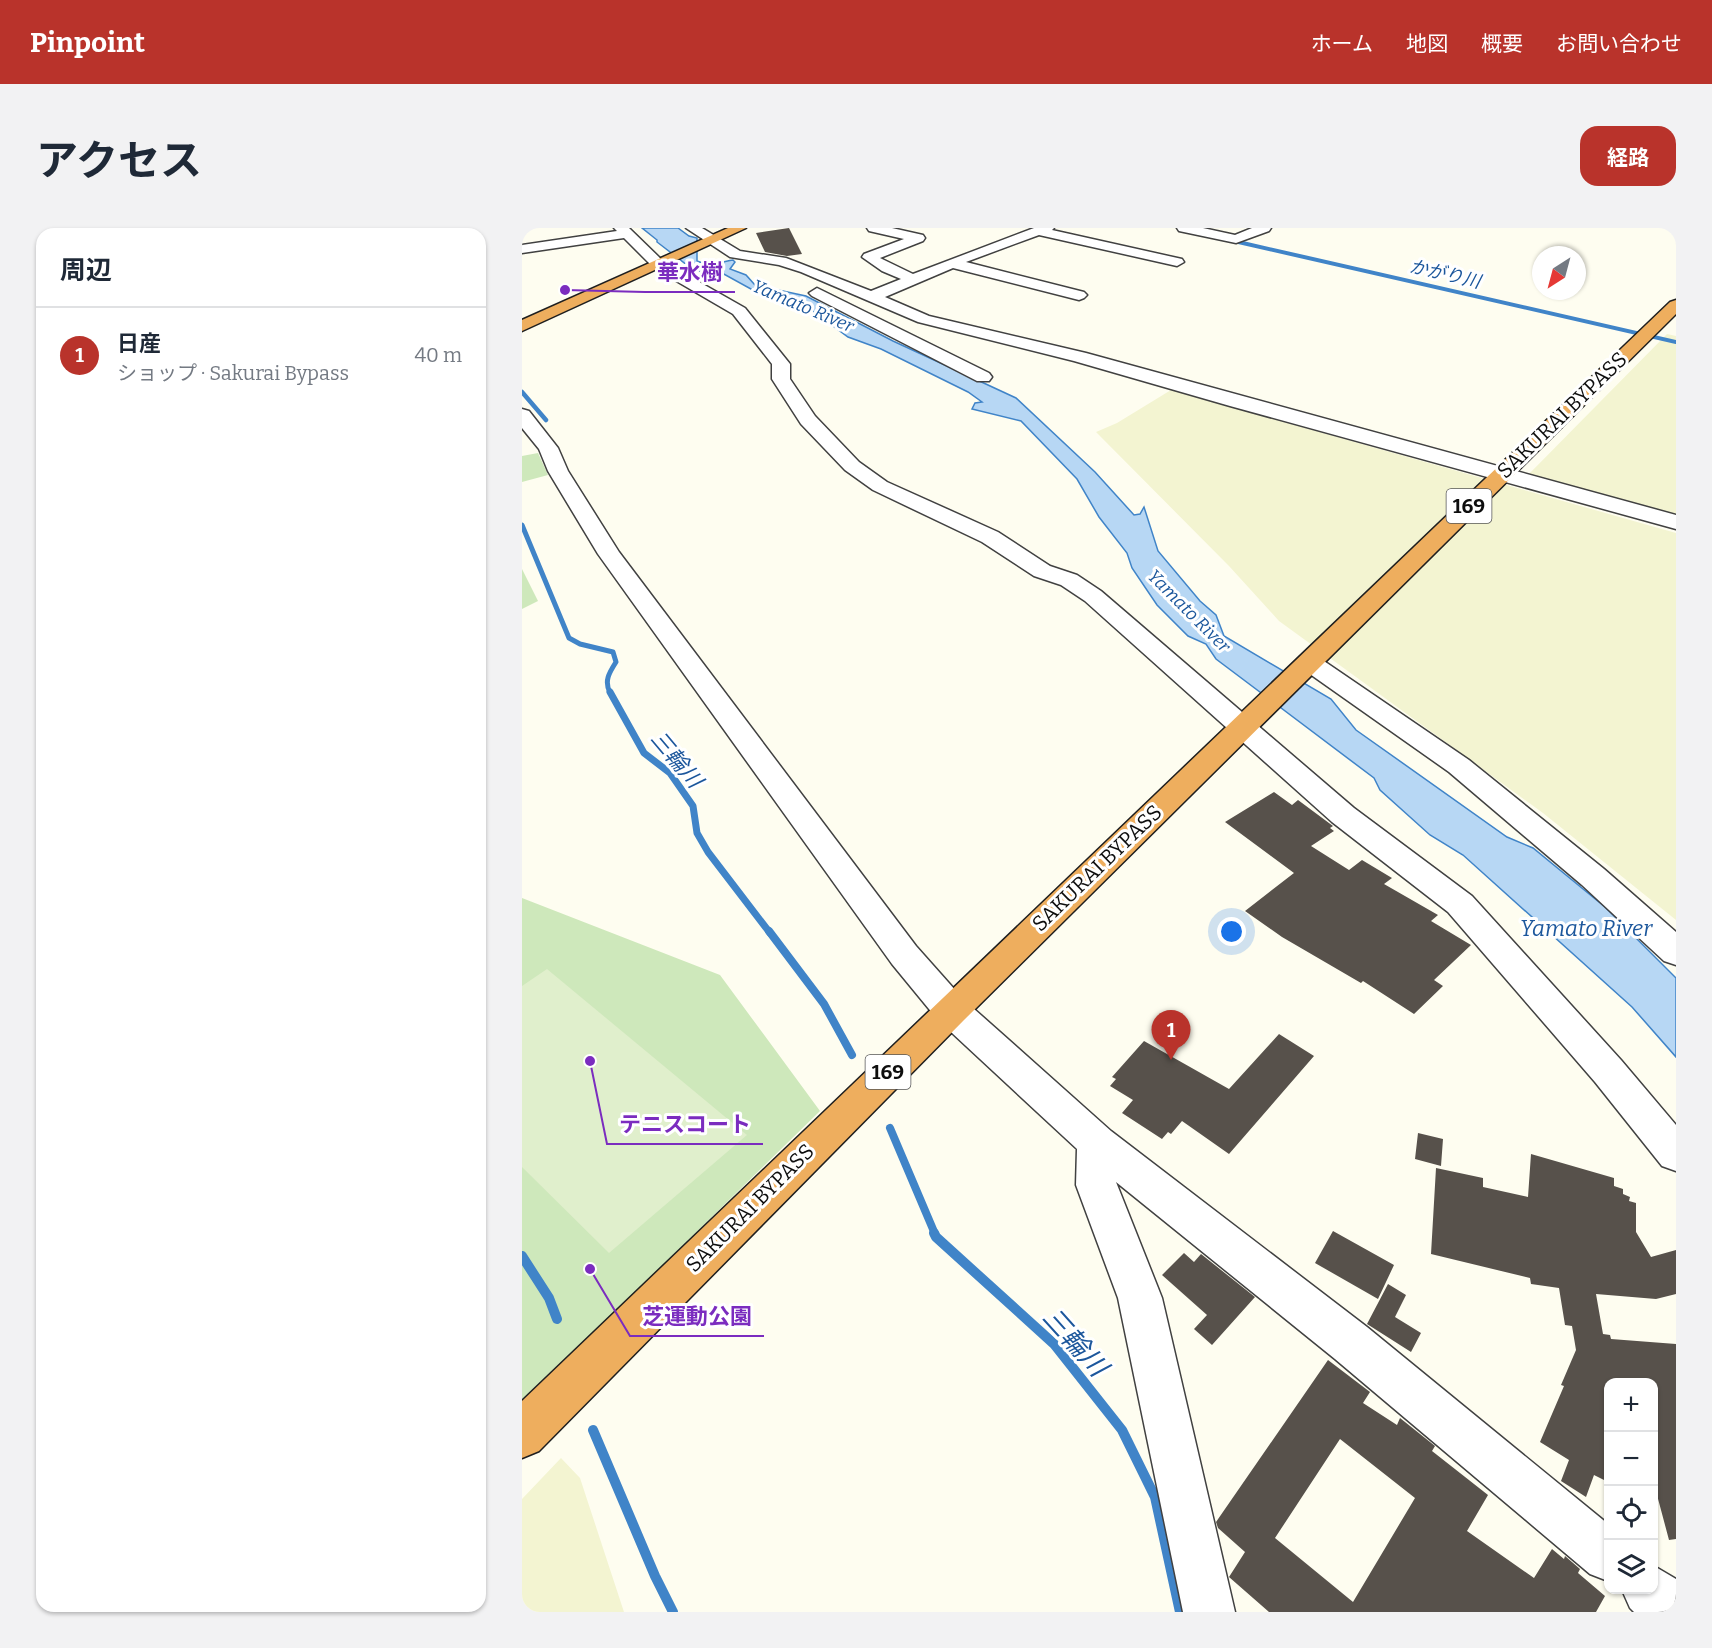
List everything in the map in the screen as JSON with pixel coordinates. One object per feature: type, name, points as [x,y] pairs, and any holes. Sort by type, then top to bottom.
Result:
[{"type":"highway","points":[[522,326],[739,228]]},
{"type":"highway","name":"SAKURAI BYPASS","points":[[524,1423],[1676,305]]},
{"type":"street","points":[[693,228],[735,254],[782,261],[806,269],[924,319],[1080,357],[1676,522]]},
{"type":"street","points":[[874,228],[918,238],[869,256],[887,268],[914,279]]},
{"type":"street","points":[[914,228],[930,232]]},
{"type":"street","points":[[1184,228],[1236,239],[1264,228]]},
{"type":"street","points":[[873,296],[952,263],[1043,230],[1177,262]]},
{"type":"street","points":[[522,249],[623,231],[661,264],[740,310],[745,321],[761,337],[781,364],[781,379],[808,420],[852,466],[880,486],[933,508],[990,537],[1042,572],[1069,580],[1092,596],[1250,720],[1343,815],[1460,904],[1608,1071],[1676,1154]]},
{"type":"street","points":[[767,259],[770,267],[790,280],[983,377]]},
{"type":"street","points":[[952,263],[1079,295]]},
{"type":"street","points":[[522,415],[548,448],[558,471],[609,554],[904,955],[951,1010],[1097,1143],[1351,1343],[1604,1553]]},
{"type":"street","points":[[1303,668],[1459,766],[1593,877],[1676,952]]},
{"type":"street","points":[[1097,1143],[1096,1185],[1140,1298],[1209,1612]]},
{"type":"street","points":[[1653,1594],[1676,1612]]},
{"type":"green space","points":[[1667,334],[1676,336],[1676,517],[1527,476]]},
{"type":"green space","points":[[1171,390],[1676,533],[1676,920],[1543,813],[1279,621],[1229,566],[1096,432],[1117,423]]},
{"type":"green space","points":[[538,453],[548,475],[522,482],[522,456]]},
{"type":"green space","points":[[522,569],[538,601],[522,609]]},
{"type":"green space","points":[[522,898],[720,975],[820,1111],[522,1403]]},
{"type":"green space","points":[[547,969],[747,1135],[609,1253],[522,1167],[522,986]]},
{"type":"green space","points":[[561,1458],[580,1478],[624,1612],[522,1612],[522,1499]]},
{"type":"water","name":"Yamato River","points":[[642,228],[678,228],[689,236],[697,238],[697,261],[710,264],[733,260],[735,262],[730,269],[746,275],[755,285],[806,296],[893,341],[1016,398],[1095,472],[1134,515],[1140,514],[1144,507],[1158,551],[1200,601],[1216,615],[1224,636],[1331,699],[1356,730],[1507,837],[1533,848],[1605,907],[1676,978],[1676,1057],[1632,1007],[1463,855],[1430,835],[1380,790],[1374,778],[1216,659],[1206,644],[1188,636],[1157,605],[1132,568],[1127,553],[1099,517],[1077,479],[1021,421],[972,409],[975,403],[982,402],[968,392],[881,349],[848,337],[810,309],[760,294],[722,273],[704,273],[687,265]]},
{"type":"building","points":[[789,228],[802,254],[787,256],[765,252],[756,233]]},
{"type":"building","points":[[1274,792],[1292,805],[1298,800],[1333,826],[1330,828],[1334,831],[1311,846],[1349,870],[1362,860],[1392,878],[1384,884],[1438,915],[1431,921],[1471,945],[1434,980],[1443,986],[1414,1014],[1363,981],[1361,983],[1282,937],[1245,911],[1294,873],[1225,822]]},
{"type":"building","points":[[1279,1034],[1314,1056],[1229,1154],[1182,1121],[1171,1134],[1168,1132],[1162,1139],[1122,1113],[1133,1100],[1110,1086],[1116,1079],[1112,1077],[1144,1041],[1229,1089]]},
{"type":"building","points":[[1418,1133],[1443,1139],[1441,1166],[1415,1159]]},
{"type":"building","points":[[1531,1154],[1614,1178],[1614,1186],[1623,1189],[1623,1194],[1630,1197],[1629,1201],[1636,1203],[1636,1232],[1651,1257],[1676,1250],[1676,1294],[1656,1299],[1596,1294],[1603,1334],[1610,1335],[1611,1339],[1676,1344],[1676,1539],[1669,1540],[1658,1499],[1658,1378],[1604,1378],[1604,1480],[1594,1475],[1586,1497],[1561,1481],[1569,1460],[1540,1442],[1564,1386],[1561,1385],[1576,1350],[1572,1326],[1565,1325],[1559,1288],[1531,1284],[1530,1278],[1431,1254],[1436,1168],[1483,1178],[1483,1187],[1528,1197]]},
{"type":"building","points":[[1333,1231],[1394,1265],[1378,1299],[1315,1263]]},
{"type":"building","points":[[1184,1253],[1194,1262],[1201,1254],[1255,1297],[1212,1345],[1194,1329],[1207,1315],[1162,1275]]},
{"type":"building","points":[[1388,1284],[1406,1295],[1395,1317],[1421,1333],[1411,1352],[1367,1324]]},
{"type":"building","points":[[1328,1360],[1370,1392],[1363,1403],[1397,1425],[1400,1418],[1435,1446],[1432,1451],[1488,1495],[1467,1531],[1534,1578],[1552,1549],[1564,1559],[1565,1556],[1580,1569],[1578,1573],[1605,1596],[1596,1612],[1269,1612],[1229,1577],[1245,1552],[1218,1528],[1216,1522]],"holes":[[[1340,1439],[1415,1498],[1353,1602],[1275,1538]]]},
{"type":"waterway","name":"かがり川","points":[[1238,238],[1234,241],[1676,342]]},
{"type":"waterway","name":"三輪川","points":[[522,392],[546,420]]},
{"type":"waterway","name":"三輪川","points":[[522,525],[569,638],[580,644],[613,652],[616,662],[608,677],[607,685],[610,693]]},
{"type":"waterway","name":"三輪川","points":[[610,692],[644,753],[670,773],[693,806],[697,833],[708,852],[770,933]]},
{"type":"waterway","name":"三輪川","points":[[769,931],[824,1004],[852,1055]]},
{"type":"waterway","name":"三輪川","points":[[890,1128],[935,1234]]},
{"type":"waterway","name":"三輪川","points":[[934,1233],[1054,1344],[1122,1430],[1155,1497],[1180,1612]]},
{"type":"waterway","points":[[522,1256],[549,1298],[557,1319]]},
{"type":"waterway","points":[[593,1430],[655,1576],[673,1612]]},
{"type":"place","name":"華水樹","points":[[565,290]]},
{"type":"place","name":"日産","points":[[1171,1060]]},
{"type":"place","name":"テニスコート","points":[[590,1061]]},
{"type":"place","name":"芝運動公園","points":[[590,1269]]}]
